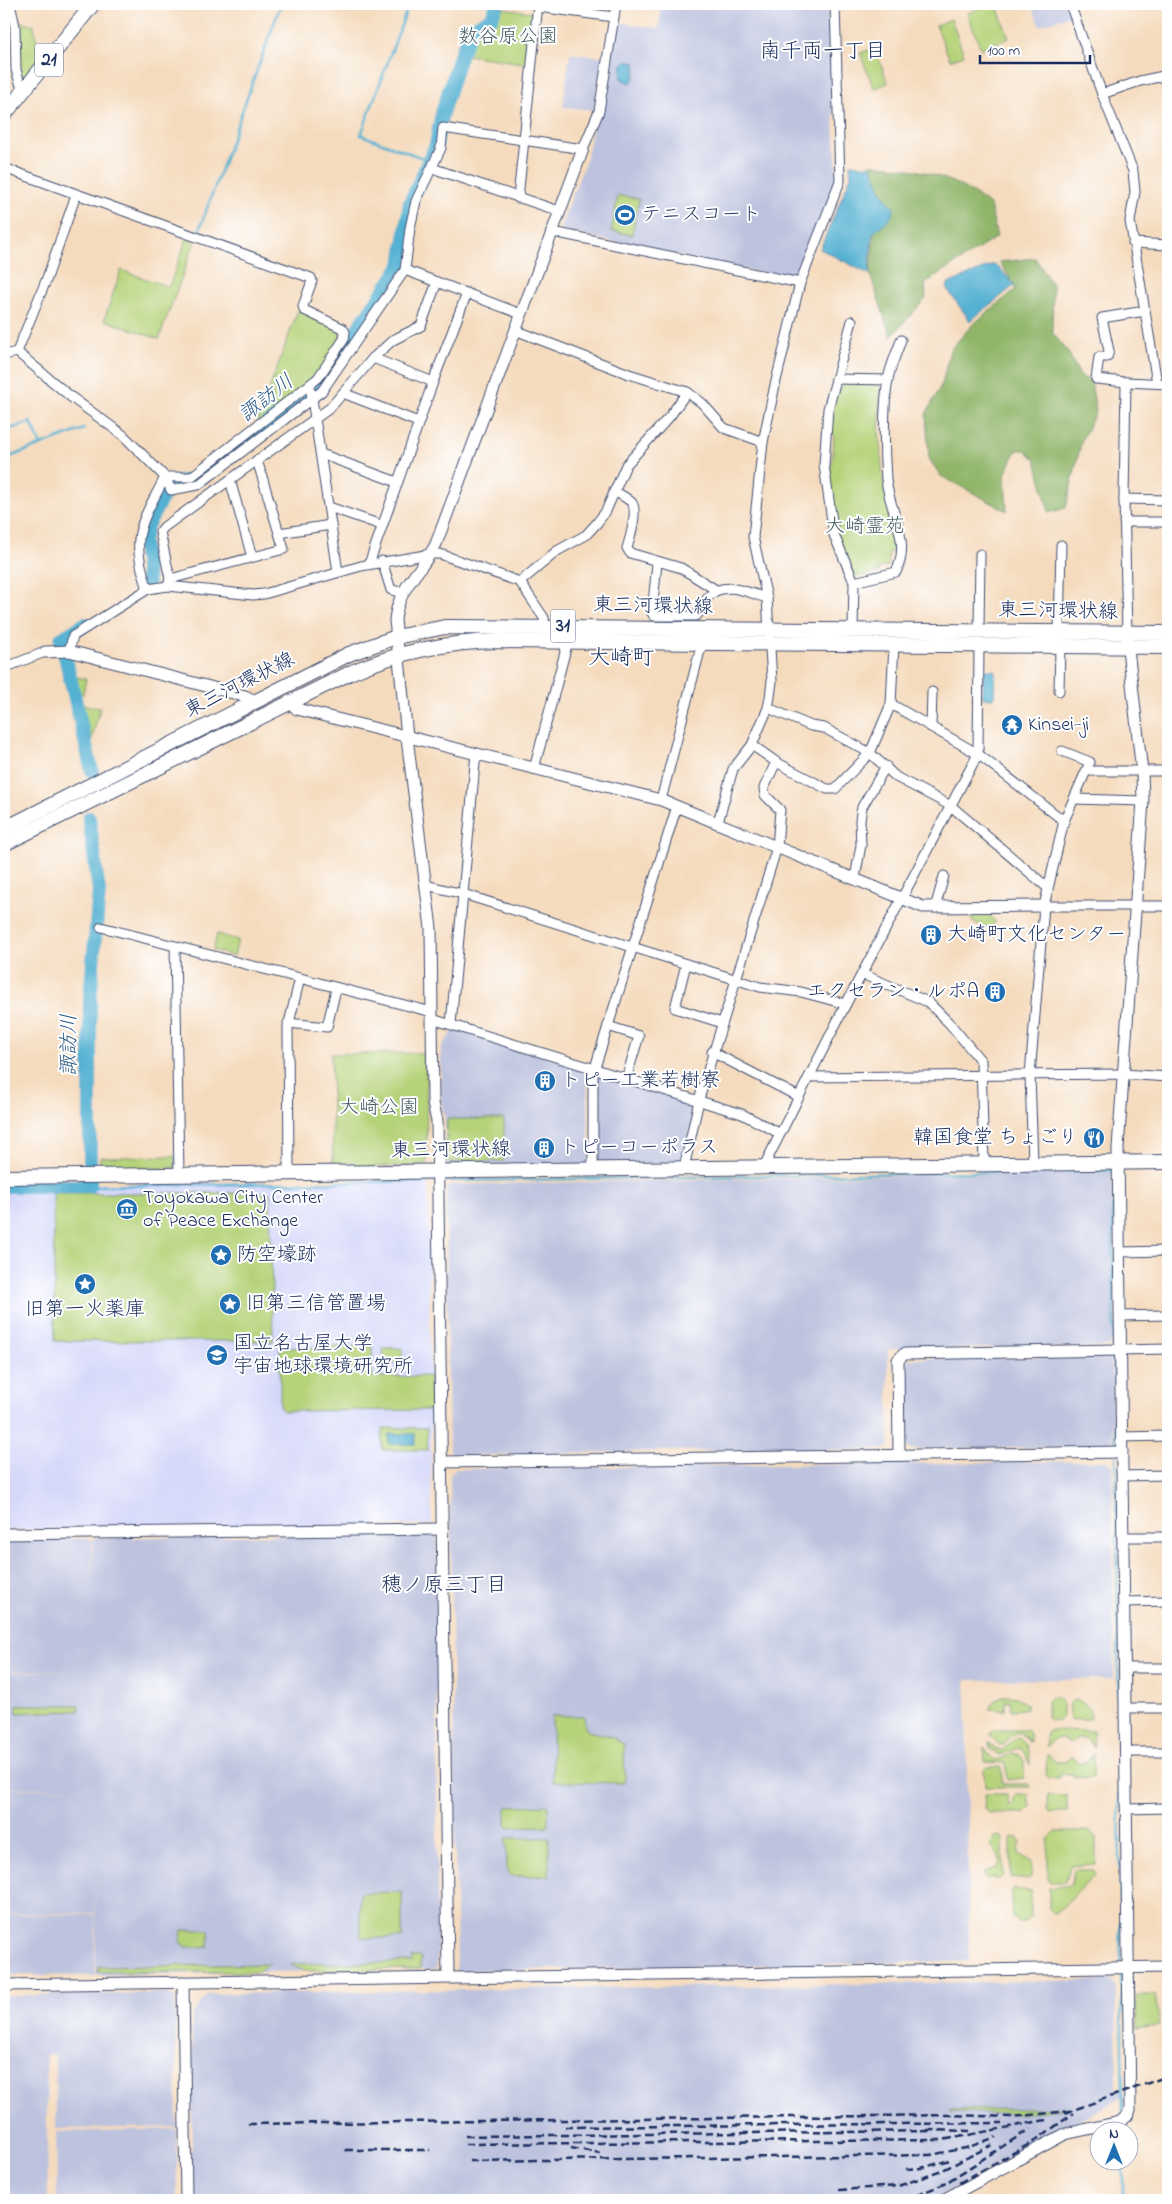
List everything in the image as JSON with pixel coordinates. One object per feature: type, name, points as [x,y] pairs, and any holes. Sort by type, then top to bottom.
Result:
[{"type":"main road","name":"21","points":[[4,115],[93,4]]},
{"type":"main road","name":"東三河環状線","points":[[4,830],[349,654],[396,637],[445,627],[545,626],[979,630],[1059,639]]},
{"type":"main road","name":"東三河環状線","points":[[1127,640],[1168,633]]},
{"type":"main road","name":"東三河環状線","points":[[4,844],[352,672],[397,654],[437,645],[475,641],[568,641],[979,645],[1059,639],[1127,640],[1168,647]]},
{"type":"main road","name":"東三河環状線","points":[[4,1177],[1168,1162]]},
{"type":"street","points":[[10,4],[15,26],[16,70],[23,92]]},
{"type":"street","points":[[448,1977],[438,1171],[437,1121],[433,1103],[432,928],[397,654],[396,608],[402,592],[411,577],[431,554],[553,232],[559,211],[599,111],[616,4]]},
{"type":"street","points":[[718,822],[733,769],[752,745],[768,708],[772,681],[767,598],[753,537],[763,442],[774,385],[800,283],[840,182],[835,4]]},
{"type":"street","points":[[1070,4],[1102,94],[1133,171],[1136,192],[1130,221],[1157,383]]},
{"type":"street","points":[[518,198],[538,5],[614,17]]},
{"type":"street","points":[[1102,94],[1140,81],[1168,75]]},
{"type":"street","points":[[17,352],[71,397],[123,435],[165,477],[171,490],[198,486],[311,397],[322,391],[405,270],[410,228],[416,200],[441,148],[443,128],[583,149]]},
{"type":"street","points":[[4,168],[311,278],[312,281],[303,306],[304,310],[342,328],[345,332],[344,339],[318,378],[310,385],[195,475],[165,477]]},
{"type":"street","points":[[432,168],[559,211]]},
{"type":"street","points":[[17,352],[47,278],[76,195]]},
{"type":"street","points":[[553,232],[800,283]]},
{"type":"street","points":[[1134,243],[1168,245]]},
{"type":"street","points":[[405,270],[521,314]]},
{"type":"street","points":[[169,583],[160,532],[164,527],[330,408],[373,358],[399,335],[421,326],[438,282]]},
{"type":"street","points":[[369,564],[418,422],[467,294]]},
{"type":"street","points":[[1145,311],[1102,318],[1109,351],[1107,357],[1099,357],[1096,379],[1168,384]]},
{"type":"street","points":[[852,321],[828,409],[824,464],[834,536],[854,582],[853,629]]},
{"type":"street","points":[[515,330],[629,374],[687,392],[702,403],[724,428],[763,442]]},
{"type":"street","points":[[854,582],[896,572],[900,564],[903,546],[886,483],[884,456],[888,380],[901,340]]},
{"type":"street","points":[[4,355],[17,352]]},
{"type":"street","points":[[373,358],[433,382]]},
{"type":"street","points":[[836,379],[888,380]]},
{"type":"street","points":[[943,2200],[1065,2134],[1120,2122],[1127,2116],[1130,2102],[1118,1162],[1143,801],[1142,772],[1127,640],[1124,522],[1126,382]]},
{"type":"street","points":[[310,385],[338,572]]},
{"type":"street","points":[[520,582],[558,551],[586,536],[606,511],[626,464],[670,416],[687,392]]},
{"type":"street","points":[[342,393],[418,422]]},
{"type":"street","points":[[321,454],[397,482]]},
{"type":"street","points":[[69,651],[73,636],[148,589],[284,549],[257,460]]},
{"type":"street","points":[[148,589],[143,574],[138,540],[142,526],[165,477]]},
{"type":"street","points":[[230,480],[252,557]]},
{"type":"street","points":[[614,491],[628,500],[634,508],[632,530],[627,548],[630,554],[657,563],[681,568],[716,590],[740,590],[767,598]]},
{"type":"street","points":[[1124,499],[1168,500]]},
{"type":"street","points":[[329,507],[381,525]]},
{"type":"street","points":[[1124,522],[1168,522]]},
{"type":"street","points":[[279,533],[331,525]]},
{"type":"street","points":[[1060,691],[1061,545]]},
{"type":"street","points":[[169,583],[253,595],[264,594],[382,561],[440,554],[520,582],[544,618],[545,626]]},
{"type":"street","points":[[979,630],[980,554]]},
{"type":"street","points":[[382,561],[391,590],[402,592]]},
{"type":"street","points":[[657,563],[653,590],[652,613],[654,616],[696,616],[706,600],[716,590]]},
{"type":"street","points":[[534,769],[568,641]]},
{"type":"street","points":[[661,800],[702,643]]},
{"type":"street","points":[[752,745],[776,762],[827,789],[835,790],[870,753],[891,704],[894,644]]},
{"type":"street","points":[[764,1166],[779,1133],[846,1004],[978,754],[979,645]]},
{"type":"street","points":[[4,668],[45,652],[69,651],[245,696],[255,701]]},
{"type":"street","points":[[931,727],[932,692]]},
{"type":"street","points":[[290,702],[297,709],[661,800],[923,907],[1168,906]]},
{"type":"street","points":[[891,704],[978,754],[1064,821]]},
{"type":"street","points":[[768,708],[811,726],[824,728],[870,753],[896,777],[951,806],[1048,888]]},
{"type":"street","points":[[1033,1163],[1030,1075],[1044,906],[1064,821],[1090,762],[1062,751]]},
{"type":"street","points":[[451,1024],[476,753]]},
{"type":"street","points":[[684,1168],[712,1052],[777,847],[780,810],[764,795],[764,788],[776,762]]},
{"type":"street","points":[[855,878],[861,845],[860,820],[862,807],[886,766]]},
{"type":"street","points":[[1087,771],[1168,771]]},
{"type":"street","points":[[1074,799],[1143,801]]},
{"type":"street","points":[[593,1169],[594,1069],[677,806]]},
{"type":"street","points":[[935,908],[944,876]]},
{"type":"street","points":[[426,885],[463,894],[760,987],[821,996],[846,1004]]},
{"type":"street","points":[[101,927],[300,978],[432,1016],[451,1024],[742,1114],[779,1133]]},
{"type":"street","points":[[175,946],[179,1174]]},
{"type":"street","points":[[686,964],[674,1008],[722,1023]]},
{"type":"street","points":[[862,974],[928,1002],[950,1024],[981,1061],[984,1164]]},
{"type":"street","points":[[289,1173],[288,1023],[300,978]]},
{"type":"street","points":[[288,1023],[327,1027],[336,989]]},
{"type":"street","points":[[608,1026],[639,1036],[626,1079]]},
{"type":"street","points":[[712,1052],[799,1096]]},
{"type":"street","points":[[809,1077],[982,1077],[1123,1074],[1168,1077]]},
{"type":"street","points":[[1119,1252],[1168,1251]]},
{"type":"street","points":[[1120,1316],[1168,1315]]},
{"type":"street","points":[[899,1455],[898,1360],[904,1354],[1168,1349]]},
{"type":"street","points":[[1122,1437],[1168,1436]]},
{"type":"street","points":[[442,1462],[1122,1452]]},
{"type":"street","points":[[1122,1476],[1168,1475]]},
{"type":"street","points":[[4,1534],[442,1529]]},
{"type":"street","points":[[1122,1538],[1168,1538]]},
{"type":"street","points":[[1124,1602],[1168,1601]]},
{"type":"street","points":[[1124,1668],[1168,1668]]},
{"type":"street","points":[[1126,1708],[1168,1708]]},
{"type":"street","points":[[1126,1752],[1168,1752]]},
{"type":"street","points":[[1127,1809],[1168,1808]]},
{"type":"street","points":[[4,1985],[1168,1967]]},
{"type":"street","points":[[183,1982],[186,2200]]},
{"type":"shaded area","points":[[661,4],[828,4],[837,175],[836,183],[799,281],[563,231],[560,228],[586,160],[615,24],[618,22],[659,29]]},
{"type":"shaded area","points":[[1031,4],[1066,4],[1071,15],[1040,26]]},
{"type":"shaded area","points":[[570,53],[603,57],[594,110],[563,107]]},
{"type":"shaded area","points":[[456,1028],[587,1069],[589,1162],[587,1165],[445,1166],[445,1120],[441,1102],[441,1050]]},
{"type":"shaded area","points":[[596,1072],[694,1103],[696,1106],[682,1164],[598,1164]]},
{"type":"shaded area","points":[[1109,1171],[1112,1174],[1114,1341],[1108,1347],[888,1349],[889,1446],[885,1449],[657,1451],[455,1456],[449,1451],[446,1189],[451,1185]]},
{"type":"shaded area","name":"国立名古屋大学 宇宙地球環境研究所","points":[[428,1180],[432,1525],[4,1530],[4,1185]]},
{"type":"shaded area","points":[[1108,1356],[1112,1359],[1113,1444],[1108,1447],[909,1449],[905,1445],[904,1363],[908,1359]]},
{"type":"shaded area","points":[[1108,1461],[1112,1464],[1114,1679],[966,1680],[969,1961],[457,1971],[450,1475],[456,1469]]},
{"type":"shaded area","points":[[433,1533],[437,1536],[437,1967],[435,1969],[96,1975],[95,1865],[95,1913],[4,1914],[4,1789],[95,1788],[4,1788],[4,1672],[94,1671],[4,1671],[4,1538],[92,1539],[93,1582],[93,1538]]},
{"type":"shaded area","points":[[95,1914],[95,1976],[10,1975],[4,1970],[4,1915]]},
{"type":"shaded area","points":[[1111,1980],[1116,1985],[1117,2089],[1124,2087],[1124,2096],[934,2200],[192,2200],[192,2015],[208,1994]]},
{"type":"shaded area","points":[[167,1993],[175,1998],[177,2127],[56,2129],[55,2055],[46,2054],[48,2200],[4,2200],[4,2054],[21,2054],[4,2053],[4,1996]]},
{"type":"shaded area","points":[[176,2129],[177,2200],[57,2200],[56,2132]]},
{"type":"green space","points":[[996,4],[1009,38],[981,49],[967,13]]},
{"type":"green space","name":"数谷原公園","points":[[502,8],[533,14],[528,61],[523,63],[467,55],[465,52],[475,34],[493,20],[498,9]]},
{"type":"green space","points":[[951,19],[964,55],[950,60],[936,25]]},
{"type":"green space","points":[[17,21],[34,25],[40,61],[26,77],[22,77],[19,69]]},
{"type":"green space","points":[[875,48],[888,83],[874,89],[860,53]]},
{"type":"green space","points":[[870,164],[919,171],[961,186],[990,205],[997,237],[925,283],[926,298],[891,337],[870,274],[874,232],[894,212],[884,196]]},
{"type":"green space","name":"テニスコート","points":[[618,195],[639,199],[632,235],[611,231]]},
{"type":"green space","points":[[187,238],[195,241],[159,339],[104,320],[121,270],[169,287]]},
{"type":"green space","points":[[1035,258],[1053,286],[1052,332],[1068,352],[1080,376],[1091,381],[1096,412],[1082,439],[1066,508],[1049,513],[1036,460],[1025,450],[1017,450],[1005,474],[1007,511],[941,476],[929,459],[926,414],[942,384],[950,350],[971,326],[1016,289],[1000,262]]},
{"type":"green space","points":[[298,310],[341,331],[339,343],[332,356],[308,382],[256,425]]},
{"type":"green space","name":"大崎霊苑","points":[[845,383],[877,384],[881,388],[879,431],[883,480],[899,551],[889,552],[888,566],[879,568],[879,572],[856,577],[838,538],[828,470],[832,465],[834,435],[831,432],[831,425],[833,406],[837,394]]},
{"type":"green space","points":[[62,673],[86,679],[83,694],[77,692],[76,703],[100,708],[92,739],[81,738]]},
{"type":"green space","points":[[971,912],[986,912],[995,921],[992,929],[972,922]]},
{"type":"green space","points":[[217,934],[238,940],[234,956],[213,950]]},
{"type":"green space","name":"大崎公園","points":[[426,1053],[427,1162],[423,1166],[333,1167],[331,1054]]},
{"type":"green space","points":[[447,1119],[504,1119],[504,1161],[446,1162]]},
{"type":"green space","points":[[175,1156],[175,1168],[100,1168],[100,1157]]},
{"type":"green space","points":[[53,1193],[270,1193],[273,1341],[55,1341]]},
{"type":"green space","points":[[372,1346],[373,1377],[430,1376],[431,1410],[283,1411],[280,1408],[280,1348]]},
{"type":"green space","points":[[383,1348],[402,1348],[403,1362],[384,1363]]},
{"type":"green space","points":[[382,1428],[427,1428],[428,1450],[382,1450]]},
{"type":"green space","points":[[1005,1696],[1017,1697],[1026,1704],[1026,1709],[1011,1710],[1010,1701],[1005,1701],[1005,1710],[989,1709],[994,1701]]},
{"type":"green space","points":[[1052,1697],[1059,1698],[1062,1702],[1062,1717],[1059,1721],[1050,1720],[1047,1717],[1047,1701]]},
{"type":"green space","points":[[1073,1700],[1077,1700],[1086,1706],[1090,1712],[1091,1719],[1070,1720],[1068,1705]]},
{"type":"green space","points":[[17,1705],[79,1705],[79,1711],[17,1713]]},
{"type":"green space","points":[[552,1716],[584,1716],[585,1727],[588,1731],[610,1736],[624,1744],[625,1783],[553,1782]]},
{"type":"green space","points":[[993,1730],[1027,1730],[1030,1733],[1030,1742],[1023,1735],[1014,1733],[1004,1744],[999,1745],[990,1735]]},
{"type":"green space","points":[[1050,1730],[1093,1731],[1094,1747],[1086,1738],[1077,1738],[1071,1743],[1060,1738],[1053,1740],[1047,1748],[1046,1733]]},
{"type":"green space","points":[[1016,1737],[1023,1740],[1025,1744],[1030,1765],[1021,1749],[1018,1748],[999,1755],[990,1750],[989,1742],[995,1749],[1002,1750]]},
{"type":"green space","points":[[984,1747],[990,1756],[995,1759],[1012,1753],[1020,1755],[1024,1761],[1024,1778],[1007,1780],[1006,1763],[985,1762]]},
{"type":"green space","points":[[1094,1753],[1093,1777],[1073,1778],[1073,1774],[1060,1774],[1060,1778],[1049,1778],[1046,1775],[1047,1754],[1056,1762],[1065,1762],[1071,1757],[1082,1763],[1090,1759]]},
{"type":"green space","points":[[987,1767],[1002,1767],[1002,1784],[1028,1784],[1030,1787],[985,1787],[984,1770]]},
{"type":"green space","points":[[985,1794],[1007,1794],[1009,1805],[1014,1805],[1016,1794],[1028,1794],[1030,1807],[1024,1813],[988,1813],[984,1808]]},
{"type":"green space","points":[[1048,1795],[1067,1796],[1067,1812],[1049,1812],[1047,1808]]},
{"type":"green space","points":[[548,1805],[548,1826],[509,1827],[506,1824],[506,1808],[509,1806]]},
{"type":"green space","points":[[1056,1831],[1088,1831],[1096,1836],[1096,1864],[1070,1866],[1066,1882],[1051,1882],[1048,1878],[1048,1839]]},
{"type":"green space","points":[[1000,1836],[1003,1839],[1003,1876],[999,1879],[986,1879],[984,1872],[997,1868],[1000,1861],[999,1855],[991,1845],[995,1837]]},
{"type":"green space","points":[[1013,1837],[1021,1841],[1018,1849],[1020,1856],[1032,1861],[1031,1877],[1029,1879],[1011,1877],[1011,1840]]},
{"type":"green space","points":[[506,1838],[549,1838],[549,1876],[512,1876],[507,1873]]},
{"type":"green space","points":[[1074,1870],[1094,1870],[1096,1874],[1054,1915],[1049,1908],[1049,1888],[1071,1885]]},
{"type":"green space","points":[[1014,1889],[1031,1891],[1031,1916],[1024,1923],[1018,1923],[1012,1916],[1011,1893]]},
{"type":"green space","points":[[402,1892],[402,1938],[361,1938],[360,1893]]},
{"type":"green space","points":[[182,1930],[209,1930],[209,1947],[187,1947],[181,1942]]},
{"type":"green space","points":[[412,1957],[421,1957],[420,1969],[304,1971],[290,1964],[412,1962]]},
{"type":"green space","points":[[270,1964],[256,1972],[98,1972],[98,1967]]},
{"type":"green space","points":[[1136,1995],[1155,1995],[1160,2025],[1137,2029]]},
{"type":"green space","points":[[1067,2108],[1022,2114],[950,2112],[950,2110]]},
{"type":"water","points":[[626,60],[635,62],[634,77],[630,83],[621,79],[622,64]]},
{"type":"water","points":[[850,164],[871,166],[884,196],[894,208],[888,220],[872,236],[869,274],[820,249],[851,176]]},
{"type":"water","points":[[996,265],[1015,285],[970,321],[947,289],[948,284]]},
{"type":"water","points":[[983,670],[995,670],[994,698],[983,698]]},
{"type":"water","points":[[389,1434],[415,1434],[415,1444],[389,1444]]},
{"type":"waterway","points":[[198,233],[281,4]]},
{"type":"waterway","points":[[409,4],[361,135],[431,161]]},
{"type":"waterway","name":"諏訪川","points":[[146,586],[148,584],[143,541],[147,526],[170,483],[197,480],[321,382],[401,266],[410,203],[436,145],[442,113],[461,53],[472,29],[492,17],[497,4]]},
{"type":"waterway","points":[[4,431],[31,422],[41,445]]},
{"type":"waterway","points":[[4,459],[84,429]]},
{"type":"waterway","name":"諏訪川","points":[[85,624],[61,639],[92,771]]},
{"type":"waterway","name":"諏訪川","points":[[4,1186],[90,1186],[90,1000],[99,891],[89,818]]},
{"type":"waterway","points":[[441,1181],[1113,1170],[1113,1173]]},
{"type":"waterway","points":[[90,1186],[435,1181]]},
{"type":"waterway","points":[[1113,1206],[1114,1348]]},
{"type":"waterway","points":[[1114,1353],[1116,1448]]},
{"type":"waterway","points":[[1116,1456],[1121,1965]]},
{"type":"waterway","points":[[1121,1971],[1123,2115]]},
{"type":"waterway","points":[[1123,2172],[1123,2200]]},
{"type":"railway","points":[[1065,2113],[1168,2076]]},
{"type":"railway","points":[[248,2124],[951,2115],[1011,2117],[1070,2111]]},
{"type":"railway","points":[[959,2183],[1033,2142],[1074,2113]]},
{"type":"railway","points":[[465,2144],[942,2140],[1046,2120]]},
{"type":"railway","points":[[565,2127],[1002,2123]]},
{"type":"railway","points":[[905,2200],[944,2184],[1030,2129]]},
{"type":"railway","points":[[927,2130],[970,2131]]},
{"type":"railway","points":[[465,2136],[933,2131]]},
{"type":"railway","points":[[469,2161],[930,2155],[966,2148],[996,2137]]},
{"type":"railway","points":[[839,2190],[898,2186],[939,2172],[992,2145]]},
{"type":"railway","points":[[571,2148],[600,2153]]},
{"type":"railway","points":[[345,2150],[430,2150]]},
{"type":"railway","points":[[906,2169],[921,2168],[950,2160]]},
{"type":"place","name":"テニスコート","points":[[625,215]]},
{"type":"place","name":"Kinsei-ji","points":[[1012,725]]},
{"type":"place","name":"大崎町文化センター","points":[[931,935]]},
{"type":"place","name":"エクセラン・ルポA","points":[[995,992]]},
{"type":"place","name":"トピー工業若樹寮","points":[[545,1081]]},
{"type":"place","name":"韓国食堂 ちょごり","points":[[1094,1138]]},
{"type":"place","name":"トピーコーポラス","points":[[544,1148]]},
{"type":"place","name":"Toyokawa City Center of Peace Exchange","points":[[127,1209]]},
{"type":"place","name":"防空壕跡","points":[[221,1255]]},
{"type":"place","name":"旧第一火薬庫","points":[[85,1284]]},
{"type":"place","name":"旧第三信管置場","points":[[230,1304]]},
{"type":"place","name":"国立名古屋大学 宇宙地球環境研究所","points":[[217,1355]]},
{"type":"district","name":"南千両一丁目","points":[[823,52]]},
{"type":"district","name":"大崎町","points":[[621,659]]},
{"type":"district","name":"穂ノ原三丁目","points":[[444,1586]]}]
